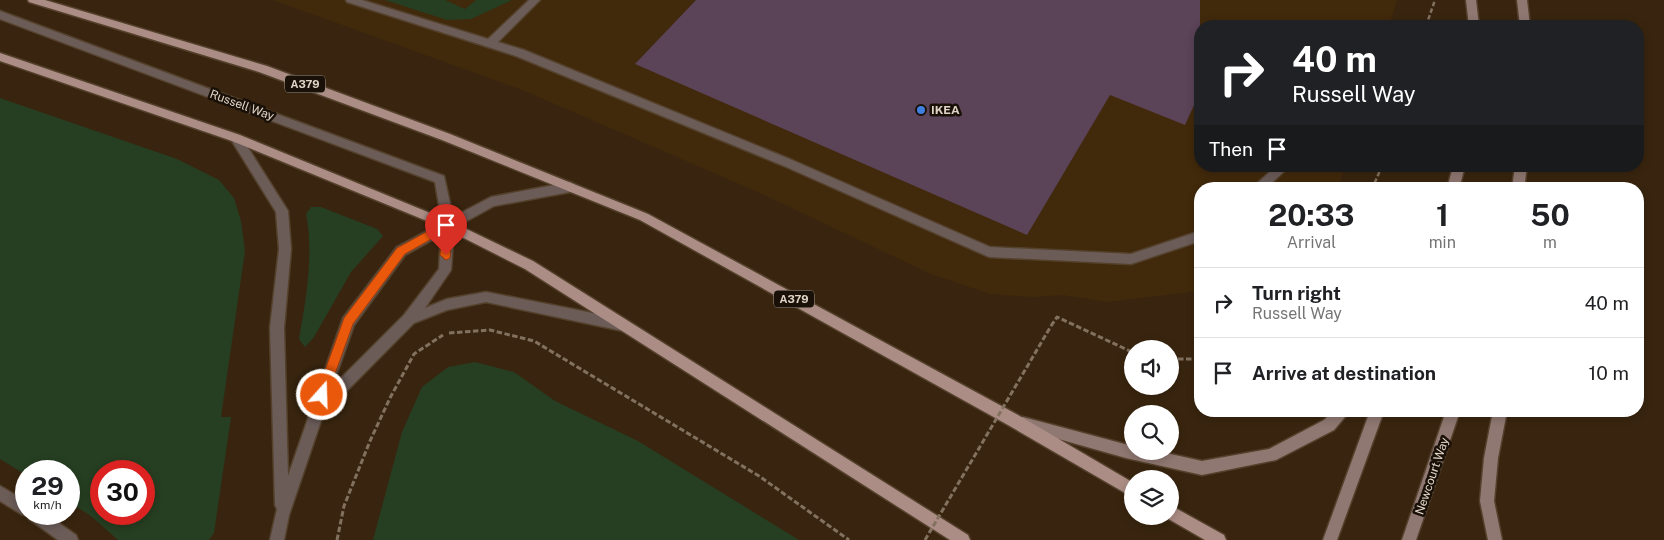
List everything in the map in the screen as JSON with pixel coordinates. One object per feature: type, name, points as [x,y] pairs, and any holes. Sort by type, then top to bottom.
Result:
[{"type":"main road","name":"A379","points":[[33,0],[263,69],[446,137],[644,216],[1013,420],[1124,485]]},
{"type":"main road","points":[[0,57],[236,138],[448,225],[529,266],[626,325],[963,540]]},
{"type":"main road","points":[[1179,517],[1219,540]]},
{"type":"street","points":[[351,0],[520,53],[779,159],[989,252],[1130,259],[1194,238]]},
{"type":"street","points":[[490,44],[535,0]]},
{"type":"street","points":[[1471,0],[1473,20]]},
{"type":"street","points":[[1522,0],[1525,20]]},
{"type":"street","name":"Russell Way","points":[[0,15],[440,178],[448,225],[444,270],[410,319],[316,413]]},
{"type":"street","name":"Russell Way","points":[[236,138],[282,210],[285,249],[277,328],[282,515]]},
{"type":"street","points":[[1265,182],[1277,172]]},
{"type":"street","name":"Russell Way","points":[[277,540],[282,515],[348,322],[401,251],[491,202],[570,187]]},
{"type":"street","name":"Russell Way","points":[[410,319],[448,305],[486,297],[626,325]]},
{"type":"street","points":[[1013,420],[1126,451],[1202,468],[1271,455],[1329,424],[1337,417]]},
{"type":"street","points":[[1330,540],[1376,417]]},
{"type":"street","name":"Newcourt Way","points":[[1409,540],[1452,417]]},
{"type":"street","points":[[1494,540],[1487,501],[1499,417]]},
{"type":"street","points":[[0,493],[15,502]]},
{"type":"street","points":[[50,525],[71,540]]},
{"type":"path","points":[[1428,20],[1435,0]]},
{"type":"path","points":[[925,540],[1057,317],[1093,336],[1124,349]]},
{"type":"path","points":[[336,540],[344,506],[370,441],[414,354],[446,333],[490,330],[534,342],[759,476],[849,540]]},
{"type":"path","points":[[1179,359],[1194,359]]},
{"type":"shaded area","points":[[273,0],[1397,0],[1391,20],[1194,20],[1194,172],[1343,172],[1340,182],[1194,182],[1194,292],[1108,302],[1063,295],[1033,297],[990,294],[931,274],[760,193],[525,91]]},
{"type":"green space","points":[[385,0],[445,0],[465,9],[476,0],[512,0],[471,19],[447,20]]},
{"type":"green space","points":[[0,98],[177,159],[219,180],[234,198],[241,221],[245,251],[221,417],[231,417],[214,533],[209,540],[118,540],[101,525],[155,525],[155,460],[90,460],[90,515],[80,509],[80,460],[15,460],[15,468],[0,459]]},
{"type":"green space","points":[[311,207],[321,207],[377,229],[383,236],[351,272],[314,337],[305,347],[299,339],[309,261],[306,214]]},
{"type":"green space","points":[[475,362],[514,372],[555,401],[638,441],[799,540],[373,540],[402,432],[422,387],[448,367]]},
{"type":"building","name":"IKEA","points":[[696,0],[1200,0],[1200,20],[1194,20],[1194,105],[1185,125],[1110,95],[1027,235],[635,64]]},
{"type":"place","name":"IKEA","points":[[921,110]]},
{"type":"route","points":[[322,395],[348,322],[401,251],[448,225],[446,255]]}]
